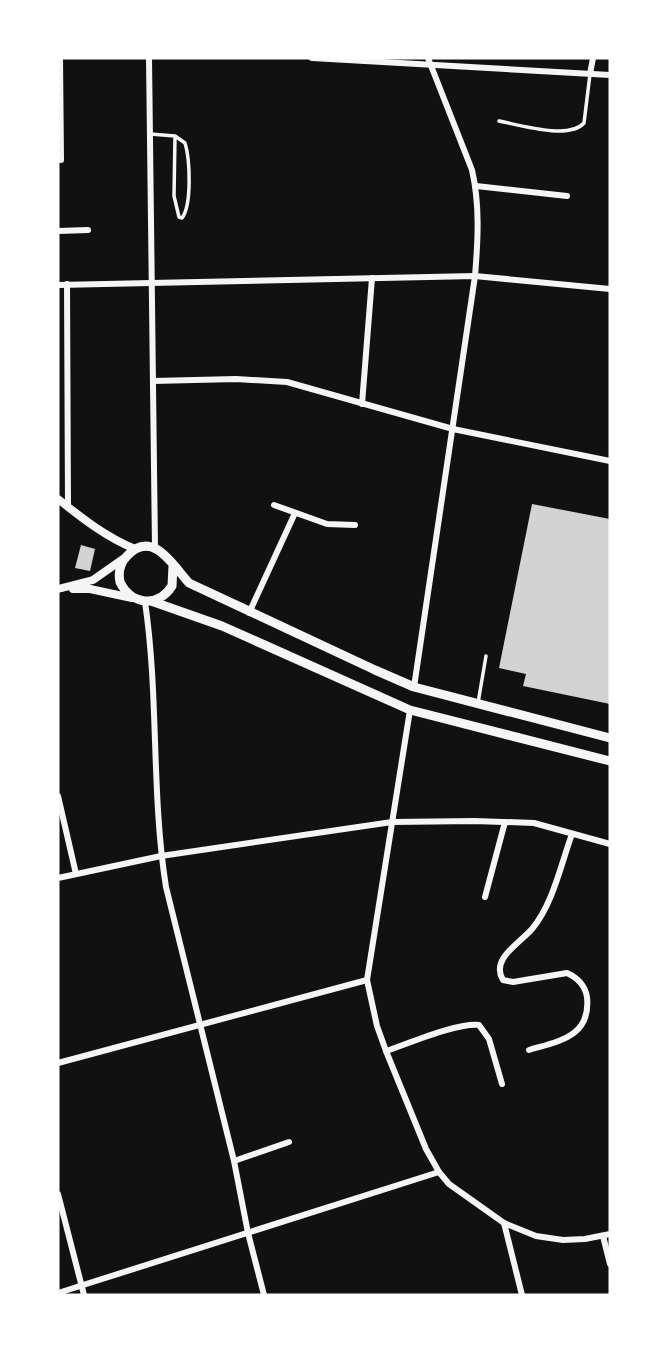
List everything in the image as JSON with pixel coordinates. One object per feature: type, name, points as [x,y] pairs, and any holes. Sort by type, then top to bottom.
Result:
[{"type":"main road","points":[[610,738],[414,687],[190,583],[166,555],[155,548],[135,549],[125,557],[119,576],[123,588],[132,598],[222,626],[410,710],[610,761]]},
{"type":"main road","points":[[148,601],[168,591],[174,579],[173,566]]},
{"type":"street","points":[[60,58],[61,160]]},
{"type":"street","points":[[149,58],[155,548]]},
{"type":"street","points":[[312,58],[430,61],[610,75]]},
{"type":"street","points":[[590,74],[593,58]]},
{"type":"street","points":[[414,687],[475,276],[478,233],[476,186],[430,61]]},
{"type":"street","points":[[476,186],[567,196]]},
{"type":"street","points":[[58,231],[88,230]]},
{"type":"street","points":[[58,285],[475,276],[610,289]]},
{"type":"street","points":[[362,404],[372,278]]},
{"type":"street","points":[[67,284],[68,508]]},
{"type":"street","points":[[153,381],[236,379],[287,382],[453,429],[610,461]]},
{"type":"street","points":[[58,405],[68,405]]},
{"type":"street","points":[[58,499],[114,541],[135,549]]},
{"type":"street","points":[[274,505],[327,524],[355,525]]},
{"type":"street","points":[[249,612],[295,513]]},
{"type":"street","points":[[58,589],[93,580],[125,557]]},
{"type":"street","points":[[58,589],[90,589],[132,598]]},
{"type":"street","points":[[148,601],[161,856],[172,917],[234,1161],[264,1295]]},
{"type":"street","points":[[410,710],[367,980],[386,1051],[426,1149],[449,1184],[504,1223],[536,1236],[563,1240],[606,1235],[610,1264]]},
{"type":"street","points":[[58,796],[76,874]]},
{"type":"street","points":[[58,878],[161,856],[392,822],[534,824],[610,844]]},
{"type":"street","points":[[485,897],[505,822]]},
{"type":"street","points":[[529,1050],[573,1034],[583,1026],[586,1015],[587,996],[576,976],[568,973],[513,982],[503,980],[499,971],[502,959],[541,917],[572,834]]},
{"type":"street","points":[[58,1063],[367,980]]},
{"type":"street","points":[[386,1051],[439,1033],[473,1024],[479,1025],[489,1039],[502,1084]]},
{"type":"street","points":[[234,1161],[289,1142]]},
{"type":"street","points":[[58,1293],[439,1172]]},
{"type":"street","points":[[58,1194],[83,1295]]},
{"type":"street","points":[[504,1223],[522,1295]]},
{"type":"lane","points":[[499,121],[558,131],[579,128],[584,122],[590,74]]},
{"type":"lane","points":[[150,134],[174,136],[185,143],[187,209],[183,218],[176,214],[175,206],[174,136]]},
{"type":"lane","points":[[478,704],[486,656]]},
{"type":"building","points":[[532,504],[610,519],[610,704],[523,686],[526,674],[499,668]]},
{"type":"building","points":[[81,545],[95,549],[90,571],[75,568]]}]
